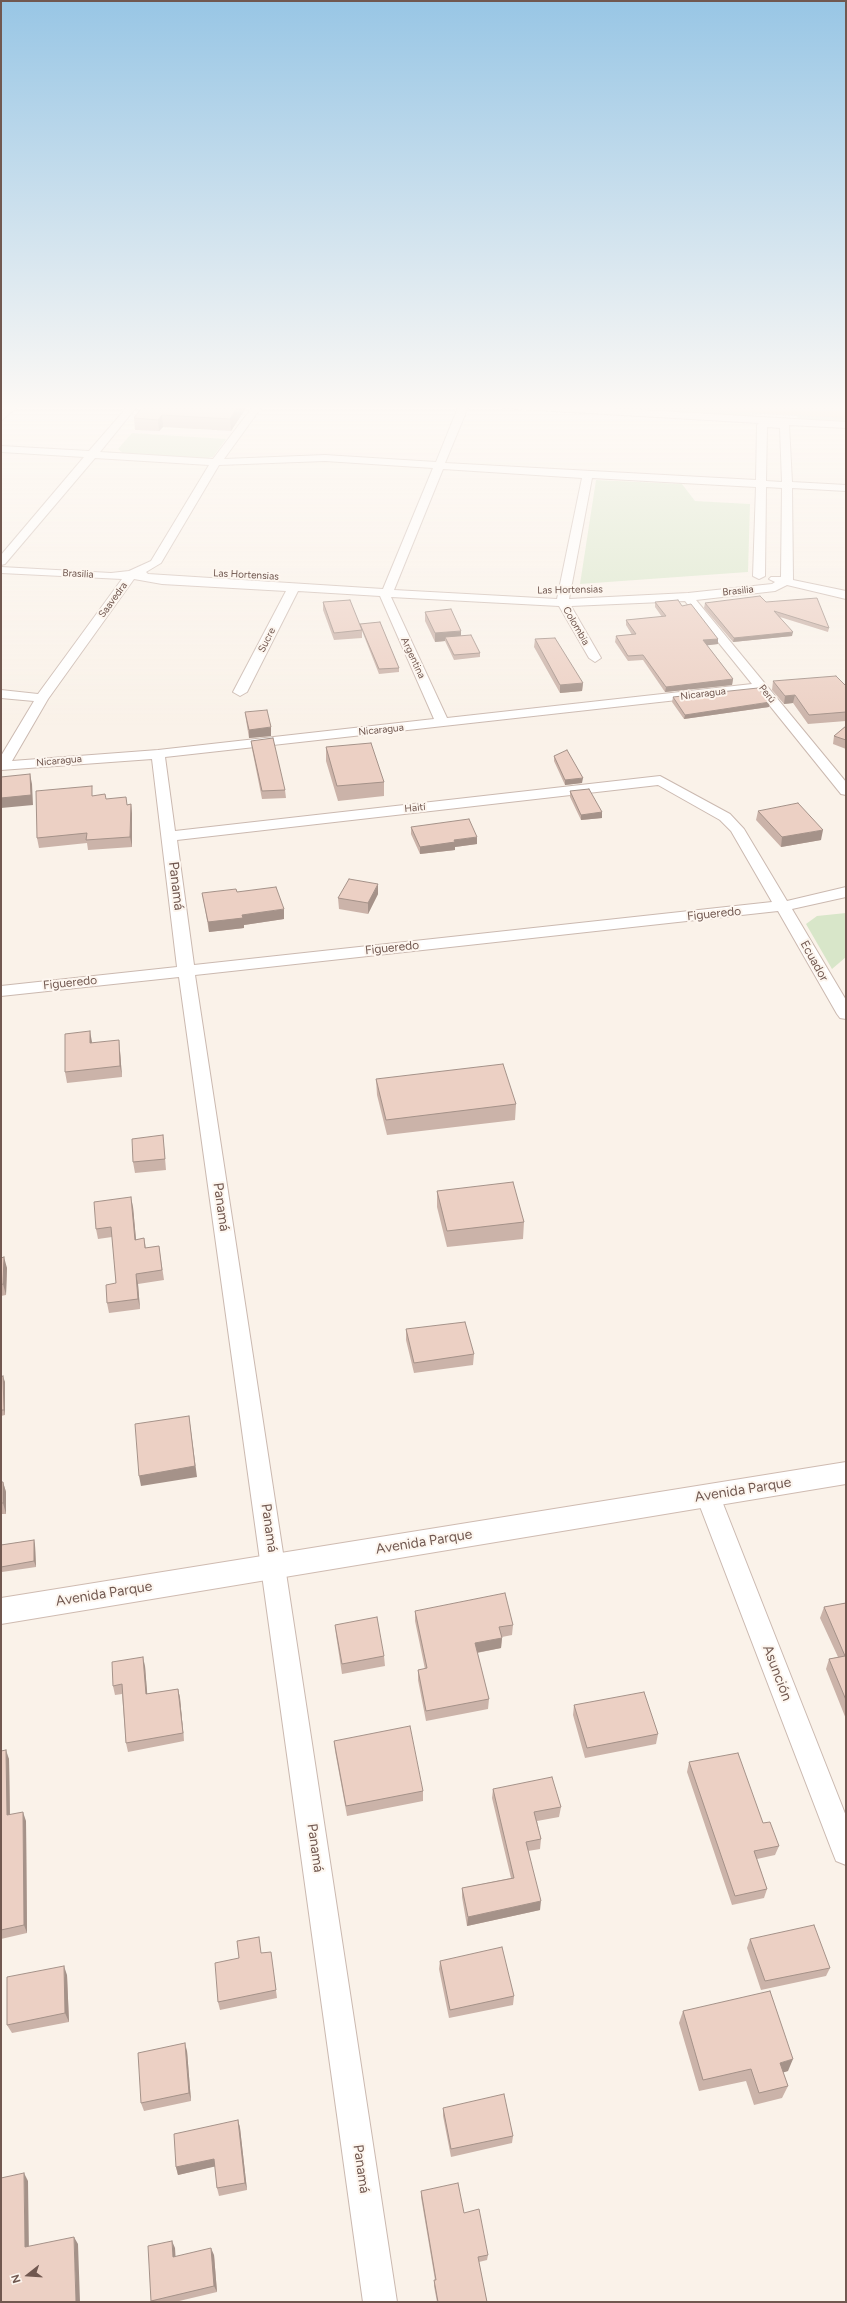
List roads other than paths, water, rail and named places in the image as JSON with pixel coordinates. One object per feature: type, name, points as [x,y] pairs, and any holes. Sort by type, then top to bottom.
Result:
[{"type":"street","points":[[1,562],[43,512]]},
{"type":"street","name":"Saavedra","points":[[2,766],[42,698],[130,575],[155,564],[186,512]]},
{"type":"street","points":[[388,587],[420,512]]},
{"type":"street","name":"Colombia","points":[[580,512],[563,597],[595,658]]},
{"type":"street","points":[[758,576],[759,512]]},
{"type":"street","points":[[787,512],[787,581]]},
{"type":"street","name":"Brasilia","points":[[1,570],[112,576],[130,575]]},
{"type":"street","name":"Las Hortensias","points":[[130,575],[172,571],[388,587],[563,597],[688,597]]},
{"type":"street","name":"Las Hortensias","points":[[130,575],[162,580],[294,587],[388,587]]},
{"type":"street","points":[[744,578],[758,576],[787,581],[846,595]]},
{"type":"street","name":"Brasilia","points":[[688,597],[774,587],[787,581]]},
{"type":"street","name":"Sucre","points":[[240,692],[294,587]]},
{"type":"street","name":"Argentina","points":[[388,587],[385,598],[443,723]]},
{"type":"street","name":"Las Hortensias","points":[[563,597],[624,588]]},
{"type":"street","name":"Perú","points":[[688,597],[846,791]]},
{"type":"street","name":"Nicaragua","points":[[2,766],[158,754],[760,687]]},
{"type":"street","points":[[1,694],[42,698]]},
{"type":"street","name":"Panamá","points":[[158,754],[186,970],[380,2302]]},
{"type":"street","name":"Haití","points":[[169,836],[660,780]]},
{"type":"street","name":"Ecuador","points":[[660,780],[725,817],[737,829],[784,906],[826,982],[846,1014]]},
{"type":"street","name":"Figueredo","points":[[1,991],[784,906],[846,892]]},
{"type":"street","name":"Avenida Parque","points":[[1,1611],[846,1473]]},
{"type":"street","name":"Asunción","points":[[708,1496],[846,1851]]}]
